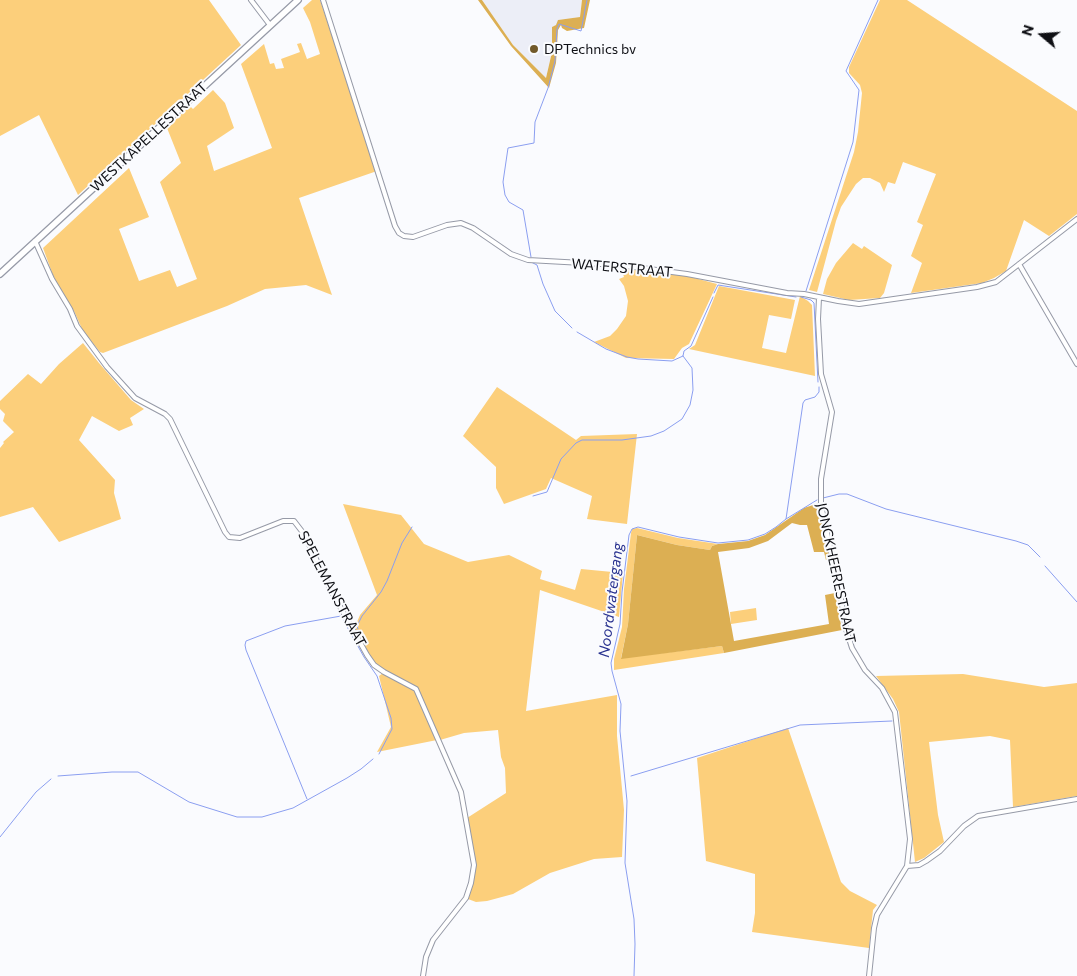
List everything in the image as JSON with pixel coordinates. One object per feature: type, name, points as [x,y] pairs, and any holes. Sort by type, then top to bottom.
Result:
[{"type":"street","points":[[251,0],[270,25]]},
{"type":"street","name":"WESTKAPELLESTRAAT","points":[[0,274],[298,0]]},
{"type":"street","name":"WATERSTRAAT","points":[[323,0],[395,226],[402,235],[413,237],[447,225],[461,223],[473,228],[511,254],[528,260],[620,265],[658,270],[859,304],[977,287],[996,282],[1077,219]]},
{"type":"street","name":"SPELEMANSTRAAT","points":[[35,241],[52,279],[70,309],[77,326],[107,368],[135,398],[165,414],[170,420],[229,537],[240,538],[283,521],[294,521],[304,534],[334,594],[374,665],[416,689],[461,792],[474,865],[466,898],[433,940],[426,957],[423,976]]},
{"type":"street","points":[[1019,264],[1077,364]]},
{"type":"street","name":"JONCKHEERESTRAAT","points":[[819,298],[818,319],[821,374],[832,412],[821,479],[821,505],[846,629],[852,648],[865,670],[882,688],[895,712],[910,839],[907,866],[877,915],[869,976]]},
{"type":"street","points":[[907,866],[918,865],[926,861],[940,851],[964,826],[978,816],[1077,799]]},
{"type":"shaded area","points":[[0,0],[209,0],[241,45],[78,195],[39,115],[0,136]]},
{"type":"shaded area","points":[[312,0],[320,0],[377,171],[299,198],[332,295],[306,285],[265,289],[227,306],[103,353],[100,352],[83,331],[74,311],[54,278],[43,248],[129,168],[149,217],[119,229],[139,281],[170,270],[177,287],[197,279],[160,182],[181,163],[167,128],[190,106],[193,109],[213,90],[225,103],[234,128],[207,146],[214,171],[272,148],[241,64],[264,44],[270,64],[274,63],[276,69],[284,68],[281,59],[300,52],[297,44],[301,43],[307,59],[320,54],[310,22],[303,8]]},
{"type":"shaded area","points":[[478,0],[482,0],[513,45],[546,78],[552,52],[552,27],[556,25],[558,20],[580,17],[582,0],[590,0],[584,28],[567,31],[561,25],[558,30],[556,63],[549,88],[511,46]]},
{"type":"shaded area","points":[[482,0],[582,0],[580,17],[559,20],[557,25],[552,27],[552,52],[546,78],[513,45]]},
{"type":"shaded area","points":[[880,0],[907,0],[1077,111],[1077,214],[1049,236],[1024,220],[1006,271],[982,283],[911,293],[922,263],[911,256],[923,225],[917,222],[936,174],[903,162],[895,184],[888,182],[884,192],[880,183],[870,178],[863,178],[856,184],[841,207],[817,292],[809,290],[854,152],[858,132],[862,93],[860,85],[849,73],[849,67]]},
{"type":"shaded area","points":[[853,243],[862,249],[864,246],[892,265],[884,293],[880,298],[849,300],[823,294],[827,279],[836,263]]},
{"type":"shaded area","points":[[624,267],[687,276],[717,284],[689,344],[682,348],[674,359],[626,358],[594,342],[610,336],[626,316],[628,301],[624,286],[619,279],[624,277]]},
{"type":"shaded area","points":[[719,286],[795,300],[791,319],[769,315],[762,348],[786,353],[800,296],[808,301],[812,305],[815,376],[689,349],[695,345]]},
{"type":"shaded area","points":[[83,343],[131,400],[144,409],[130,418],[133,425],[119,431],[92,416],[79,440],[115,480],[114,493],[121,519],[59,542],[33,507],[0,517],[0,448],[3,442],[14,432],[3,421],[5,414],[0,409],[0,401],[28,374],[41,384],[59,364]]},
{"type":"shaded area","points":[[497,387],[576,440],[581,436],[637,434],[627,524],[587,519],[592,496],[551,478],[546,489],[504,504],[496,488],[496,467],[463,436]]},
{"type":"shaded area","points":[[819,503],[831,559],[826,560],[824,552],[814,552],[807,525],[792,523],[768,541],[749,548],[718,552],[734,641],[829,624],[825,595],[835,593],[842,630],[724,653],[722,646],[621,659],[628,624],[637,535],[677,545],[710,550],[712,546],[718,544],[748,541],[765,535],[804,508]]},
{"type":"shaded area","points":[[343,504],[401,515],[424,544],[468,562],[509,555],[542,571],[540,579],[575,590],[581,569],[623,573],[619,617],[540,590],[526,711],[617,695],[617,736],[624,810],[622,857],[594,859],[550,873],[513,894],[487,901],[476,902],[468,899],[474,871],[467,818],[506,793],[505,768],[501,757],[498,730],[464,733],[440,740],[418,689],[384,671],[374,663],[353,626],[377,595]]},
{"type":"shaded area","points":[[637,528],[678,538],[718,544],[712,546],[710,550],[677,545],[637,535],[628,624],[621,658],[722,646],[724,653],[614,670],[614,659],[622,627],[624,589],[631,533],[632,529]]},
{"type":"shaded area","points":[[756,608],[757,620],[731,624],[730,612]]},
{"type":"shaded area","points":[[383,673],[413,689],[437,740],[377,752],[391,727],[379,676]]},
{"type":"shaded area","points":[[963,674],[1044,687],[1077,683],[1077,796],[1013,807],[1010,740],[990,736],[929,742],[938,815],[944,842],[924,858],[915,862],[899,712],[893,699],[876,676]]},
{"type":"shaded area","points":[[788,728],[841,882],[850,891],[877,905],[873,910],[869,948],[752,932],[755,913],[755,874],[706,861],[697,758]]},
{"type":"waterway","points":[[531,257],[523,210],[509,202],[505,195],[503,182],[508,148],[534,143],[535,122],[548,88],[555,61],[557,29],[559,24],[581,31],[587,0]]},
{"type":"waterway","points":[[806,291],[853,142],[859,90],[846,71],[878,0]]},
{"type":"waterway","points":[[531,262],[537,265],[555,311],[572,328]]},
{"type":"waterway","points":[[714,293],[718,285],[796,297]]},
{"type":"waterway","points":[[577,332],[606,349],[627,357],[672,361],[683,356],[684,351],[691,346],[713,297]]},
{"type":"waterway","name":"Noordwatergang","points":[[801,297],[814,303],[818,382]]},
{"type":"waterway","points":[[533,496],[547,492],[561,459],[576,443],[582,440],[622,440],[651,436],[664,431],[682,419],[690,405],[693,390],[692,368],[683,356]]},
{"type":"waterway","name":"Noordwatergang","points":[[634,976],[634,919],[625,863],[627,801],[620,731],[621,704],[611,663],[620,624],[629,535],[632,529],[638,527],[679,537],[718,543],[748,540],[765,534],[776,527],[786,519],[803,403],[805,400],[815,397],[819,392],[819,387]]},
{"type":"waterway","points":[[823,498],[847,494],[886,509],[1016,541],[1028,545],[1040,557]]},
{"type":"waterway","points":[[786,519],[817,500]]},
{"type":"waterway","points":[[358,629],[357,626],[362,616],[381,592],[387,581],[402,543],[412,527]]},
{"type":"waterway","points":[[1045,566],[1077,602]]},
{"type":"waterway","points":[[307,799],[246,650],[246,641],[285,626],[341,616],[377,676],[391,718],[392,729],[379,754]]},
{"type":"waterway","points":[[631,776],[800,725],[892,721]]},
{"type":"waterway","points":[[58,776],[138,772],[189,802],[237,817],[262,817],[293,808],[347,778],[373,759]]},
{"type":"waterway","points":[[0,837],[36,792],[51,779]]},
{"type":"place","name":"DPTechnics bv","points":[[534,49]]}]
